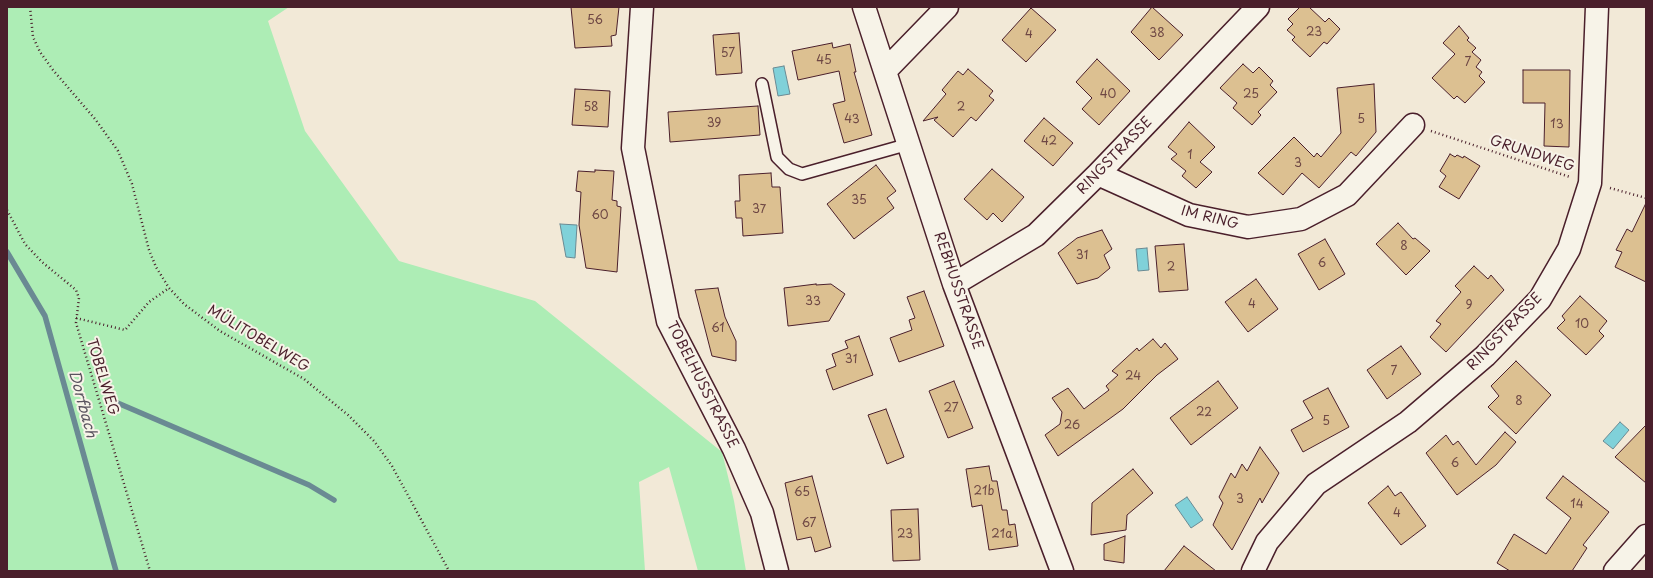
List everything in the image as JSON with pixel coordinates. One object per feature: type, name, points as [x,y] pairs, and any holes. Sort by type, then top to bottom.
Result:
[{"type":"street","name":"TOBELHUSSTRASSE","points":[[642,7],[633,148],[668,321],[734,449],[762,513],[777,571]]},
{"type":"street","name":"REBHUSSTRASSE","points":[[864,7],[954,284],[1062,571]]},
{"type":"street","points":[[885,71],[947,7]]},
{"type":"street","name":"RINGSTRASSE","points":[[954,284],[1036,235],[1098,174],[1258,7]]},
{"type":"street","name":"RINGSTRASSE","points":[[1253,571],[1266,542],[1316,484],[1408,422],[1485,356],[1540,299],[1569,249],[1590,183],[1597,7]]},
{"type":"street","name":"IM RING","points":[[1098,174],[1189,215],[1248,227],[1301,219],[1347,195],[1413,125]]},
{"type":"street","points":[[1615,571],[1646,536]]},
{"type":"lane","points":[[762,84],[777,157],[789,169],[796,172],[802,174],[909,144]]},
{"type":"path","name":"MÜLITOBELWEG","points":[[30,7],[32,37],[40,52],[53,70],[95,119],[118,151],[132,184],[149,250],[156,267],[170,288],[184,304],[210,323],[304,379],[348,414],[374,441],[392,466],[449,571]]},
{"type":"path","name":"GRUNDWEG","points":[[1413,125],[1590,183],[1646,198]]},
{"type":"path","name":"TOBELWEG","points":[[7,210],[26,244],[42,262],[76,290],[79,298],[76,323],[150,571]]},
{"type":"path","points":[[76,318],[125,330],[149,302],[170,288]]},
{"type":"green space","points":[[7,7],[289,7],[268,21],[305,131],[399,261],[535,301],[722,452],[734,501],[746,571],[698,571],[669,467],[639,482],[645,571],[7,571]]},
{"type":"water","points":[[784,66],[790,94],[778,96],[773,68]]},
{"type":"water","points":[[560,224],[577,225],[575,258],[566,257]]},
{"type":"water","points":[[1147,248],[1149,270],[1138,271],[1136,249]]},
{"type":"water","points":[[1620,422],[1629,430],[1613,449],[1603,441]]},
{"type":"water","points":[[1187,497],[1203,520],[1191,528],[1175,505]]},
{"type":"building","points":[[571,7],[619,7],[616,35],[611,36],[612,46],[575,48]]},
{"type":"building","points":[[1152,7],[1183,35],[1159,60],[1131,32]]},
{"type":"building","points":[[1300,7],[1309,7],[1325,22],[1329,18],[1340,29],[1327,44],[1324,42],[1310,57],[1292,40],[1295,37],[1287,30],[1293,24],[1288,19]]},
{"type":"building","points":[[1031,8],[1056,30],[1026,62],[1002,40]]},
{"type":"building","points":[[1459,26],[1469,38],[1467,40],[1476,48],[1472,52],[1481,60],[1476,67],[1482,72],[1479,76],[1485,82],[1465,103],[1457,96],[1454,99],[1432,78],[1455,54],[1443,43]]},
{"type":"building","points":[[739,33],[742,73],[716,75],[713,35]]},
{"type":"building","points":[[832,43],[833,48],[850,44],[856,72],[854,72],[872,135],[844,143],[833,104],[845,101],[839,71],[798,80],[792,51]]},
{"type":"building","points":[[1097,59],[1130,91],[1099,125],[1082,109],[1092,98],[1076,82]]},
{"type":"building","points":[[1243,64],[1253,73],[1259,67],[1273,81],[1270,85],[1277,92],[1258,112],[1261,115],[1252,125],[1233,108],[1237,103],[1220,88]]},
{"type":"building","points":[[968,69],[993,91],[989,96],[994,100],[976,121],[971,117],[953,137],[934,120],[938,117],[923,121],[946,94],[942,90],[958,71],[963,75]]},
{"type":"building","points":[[1523,70],[1570,70],[1569,147],[1544,146],[1545,103],[1523,103]]},
{"type":"building","points":[[1374,84],[1376,132],[1356,156],[1351,152],[1319,188],[1302,173],[1283,195],[1258,173],[1294,137],[1314,157],[1317,153],[1321,157],[1341,133],[1337,88]]},
{"type":"building","points":[[575,89],[610,91],[608,127],[572,125]]},
{"type":"building","points":[[758,106],[760,135],[670,142],[668,112]]},
{"type":"building","points":[[1044,118],[1073,143],[1053,166],[1024,141]]},
{"type":"building","points":[[1189,122],[1215,147],[1200,162],[1212,172],[1196,188],[1182,176],[1186,171],[1171,159],[1177,154],[1168,147]]},
{"type":"building","points":[[1450,154],[1455,157],[1457,155],[1463,158],[1464,156],[1480,166],[1459,199],[1439,187],[1446,176],[1440,171]]},
{"type":"building","points":[[876,165],[896,191],[887,198],[894,208],[854,239],[827,204]]},
{"type":"building","points":[[992,169],[1024,197],[1002,222],[993,213],[987,220],[964,199]]},
{"type":"building","points":[[595,170],[614,171],[612,200],[617,201],[617,206],[621,207],[617,272],[586,268],[579,225],[581,192],[576,191],[578,171],[595,172]]},
{"type":"building","points":[[771,173],[772,187],[780,187],[783,233],[743,236],[742,218],[736,218],[735,201],[740,201],[739,175]]},
{"type":"building","points":[[1646,203],[1646,282],[1615,267],[1622,252],[1616,250],[1627,229],[1632,232]]},
{"type":"building","points":[[1398,223],[1413,239],[1415,238],[1430,251],[1406,275],[1376,244]]},
{"type":"building","points":[[1102,230],[1112,249],[1104,255],[1110,268],[1098,278],[1077,284],[1058,253],[1077,238]]},
{"type":"building","points":[[1325,239],[1345,274],[1319,290],[1298,254]]},
{"type":"building","points":[[1184,244],[1188,290],[1159,292],[1155,246]]},
{"type":"building","points":[[1474,266],[1488,279],[1491,275],[1504,290],[1446,352],[1430,337],[1441,324],[1436,321],[1461,292],[1455,286]]},
{"type":"building","points":[[1256,279],[1278,309],[1248,332],[1225,302]]},
{"type":"building","points":[[816,284],[831,284],[845,294],[829,321],[788,326],[784,288]]},
{"type":"building","points":[[718,288],[725,317],[736,341],[736,361],[712,356],[695,290]]},
{"type":"building","points":[[924,291],[944,346],[899,362],[890,338],[912,330],[909,320],[915,318],[907,297]]},
{"type":"building","points":[[1580,296],[1607,321],[1599,331],[1604,336],[1586,355],[1557,328],[1565,320],[1562,316]]},
{"type":"building","points":[[859,336],[873,375],[833,390],[826,370],[836,366],[832,354],[848,348],[845,341]]},
{"type":"building","points":[[1153,339],[1161,348],[1165,343],[1178,359],[1157,375],[1123,409],[1058,456],[1045,435],[1060,424],[1062,412],[1052,398],[1068,388],[1084,409],[1109,390],[1106,386],[1118,375],[1112,371],[1137,348],[1139,351]]},
{"type":"building","points":[[1401,346],[1421,374],[1387,399],[1367,370]]},
{"type":"building","points":[[1516,361],[1551,395],[1516,434],[1488,407],[1499,396],[1491,386]]},
{"type":"building","points":[[954,381],[973,428],[948,438],[929,391]]},
{"type":"building","points":[[1218,381],[1238,408],[1191,445],[1170,418]]},
{"type":"building","points":[[1328,388],[1349,427],[1303,452],[1291,430],[1313,418],[1303,401]]},
{"type":"building","points":[[886,409],[904,457],[887,464],[868,415]]},
{"type":"building","points":[[1646,425],[1646,483],[1615,457]]},
{"type":"building","points":[[1505,432],[1516,442],[1496,465],[1457,495],[1426,453],[1446,435],[1453,445],[1458,441],[1476,465]]},
{"type":"building","points":[[1260,447],[1279,473],[1262,503],[1260,498],[1232,550],[1213,525],[1223,503],[1219,497],[1231,473],[1235,478],[1242,464],[1247,471]]},
{"type":"building","points":[[989,466],[992,481],[997,481],[1002,510],[1007,510],[1009,525],[1015,524],[1018,546],[989,550],[982,505],[972,507],[966,469]]},
{"type":"building","points":[[1133,469],[1153,493],[1127,515],[1126,530],[1091,535],[1092,503]]},
{"type":"building","points":[[812,476],[831,547],[815,552],[811,537],[797,540],[785,483]]},
{"type":"building","points":[[1563,476],[1609,512],[1583,545],[1587,548],[1572,571],[1510,571],[1497,563],[1514,534],[1546,554],[1571,518],[1546,498]]},
{"type":"building","points":[[1388,486],[1395,496],[1401,492],[1426,526],[1401,545],[1368,503]]},
{"type":"building","points":[[918,509],[920,560],[893,561],[891,510]]},
{"type":"building","points":[[1125,536],[1124,563],[1104,560],[1104,544]]},
{"type":"building","points":[[1184,546],[1216,571],[1164,571]]},
{"type":"waterway","name":"Dorfbach","points":[[7,252],[45,316],[116,571]]},
{"type":"waterway","points":[[113,401],[309,485],[334,500]]}]
